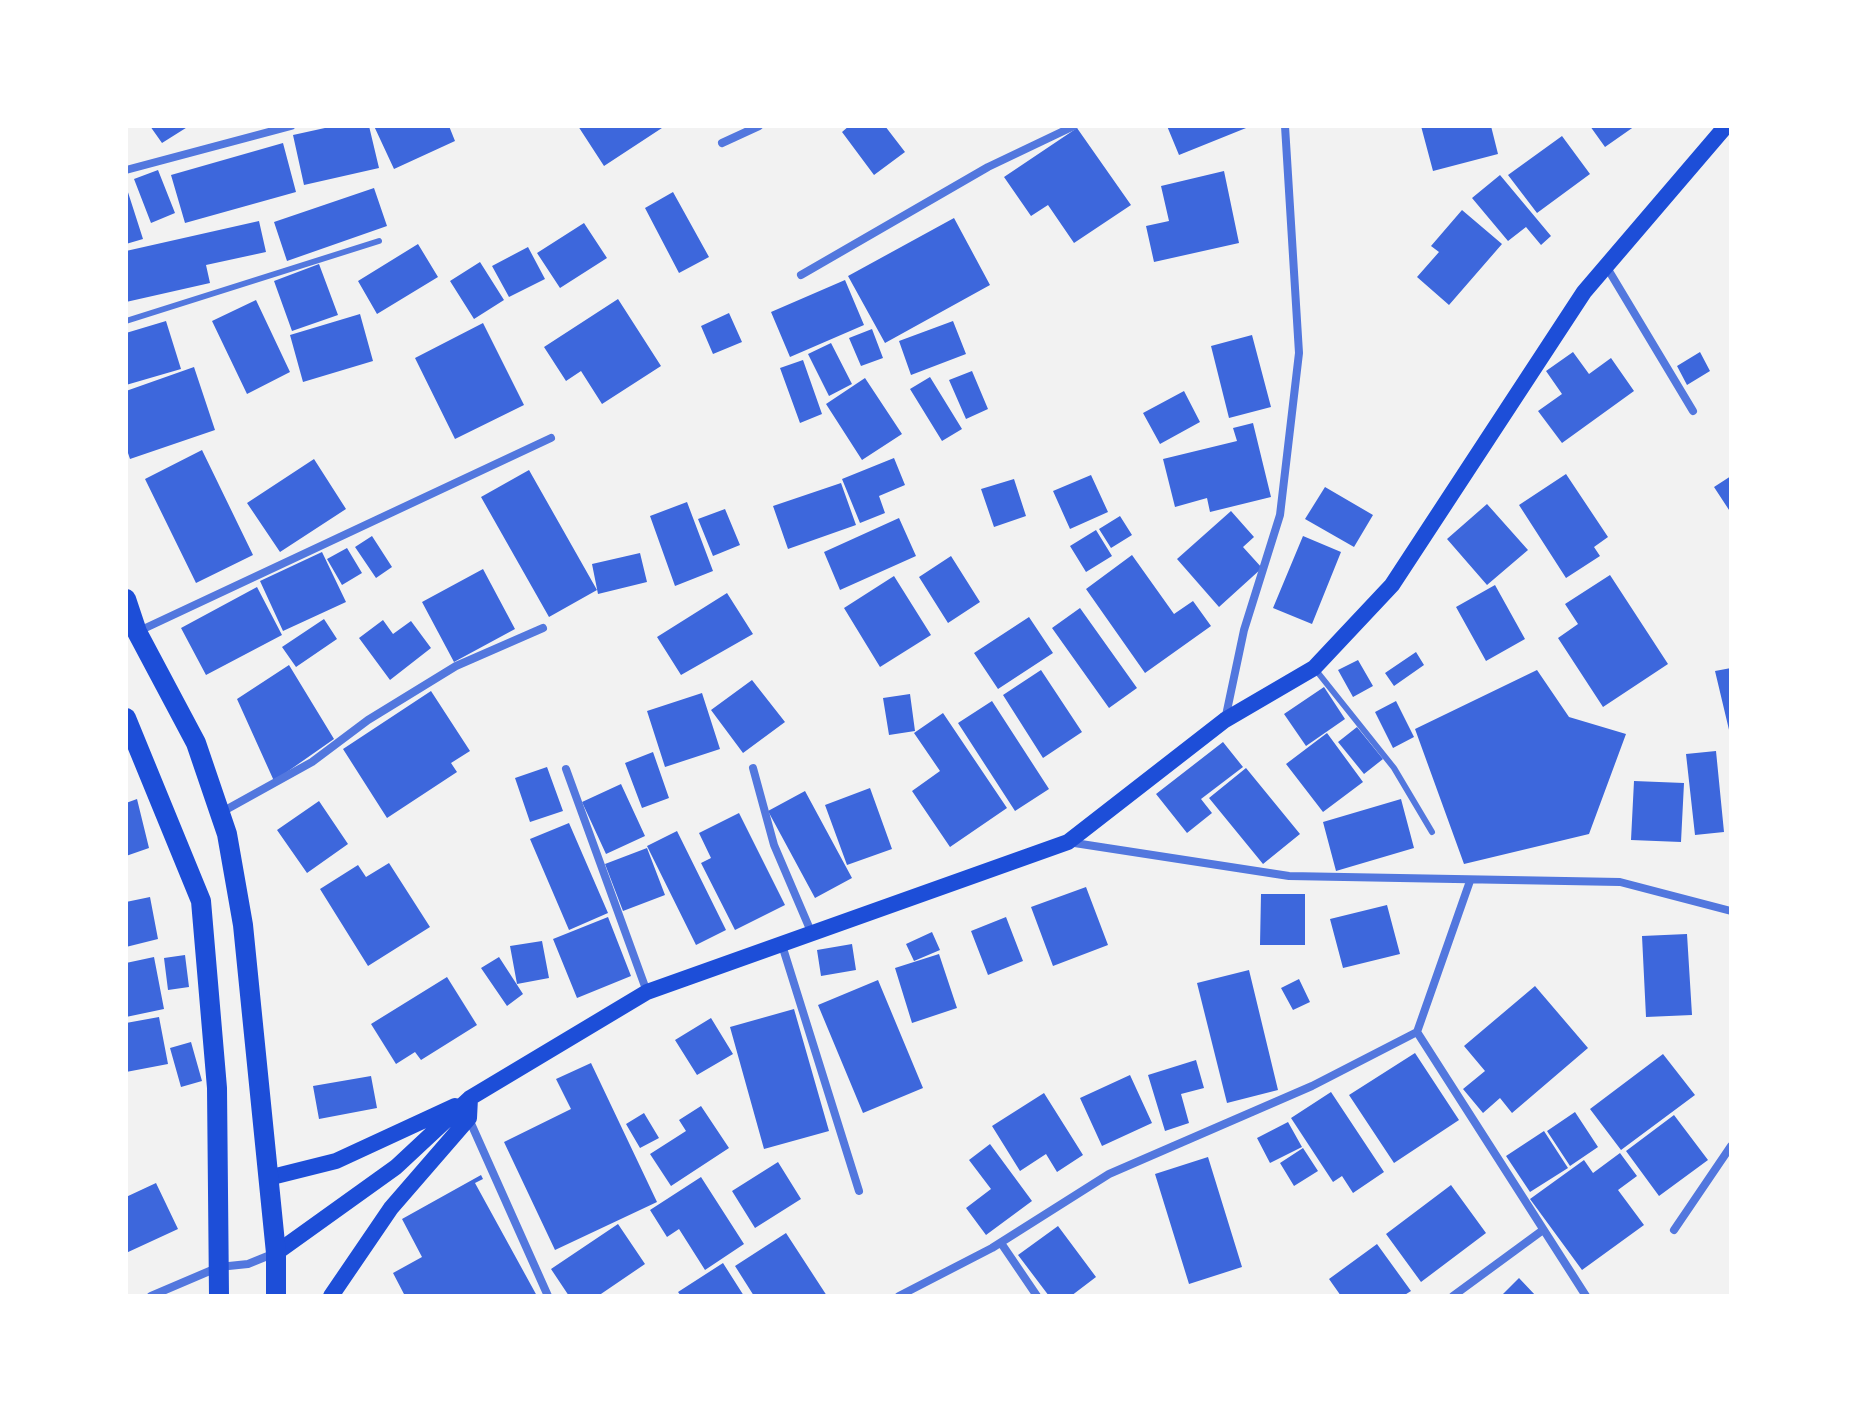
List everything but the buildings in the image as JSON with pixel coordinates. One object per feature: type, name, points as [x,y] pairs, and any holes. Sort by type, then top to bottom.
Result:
[{"type":"main road","points":[[268,1178],[336,1161],[470,1098],[647,992],[1068,842],[1225,720],[1314,668],[1392,585],[1584,292],[1726,126]]},
{"type":"main road","points":[[126,599],[137,632],[196,743],[220,814],[243,925],[276,1253],[276,1296]]},
{"type":"main road","points":[[126,718],[201,901],[217,1088],[219,1296]]},
{"type":"main road","points":[[331,1296],[391,1208],[469,1118],[470,1098]]},
{"type":"main road","points":[[276,1253],[396,1167],[470,1098]]},
{"type":"street","points":[[126,170],[291,126]]},
{"type":"street","points":[[722,143],[759,126]]},
{"type":"street","points":[[801,275],[988,167],[1074,126]]},
{"type":"street","points":[[1225,720],[1244,630],[1280,515],[1299,353],[1285,126]]},
{"type":"street","points":[[1606,265],[1693,411]]},
{"type":"street","points":[[137,632],[551,438]]},
{"type":"street","points":[[220,814],[312,762],[368,720],[456,666],[543,628]]},
{"type":"street","points":[[753,768],[774,845],[812,935]]},
{"type":"street","points":[[566,769],[647,992]]},
{"type":"street","points":[[1068,842],[1289,876],[1620,882],[1731,911]]},
{"type":"street","points":[[899,1296],[1001,1243],[1109,1174],[1312,1086],[1417,1032],[1470,881]]},
{"type":"street","points":[[782,945],[859,1191]]},
{"type":"street","points":[[1417,1032],[1586,1296]]},
{"type":"street","points":[[469,1118],[548,1296]]},
{"type":"street","points":[[1674,1230],[1731,1146]]},
{"type":"street","points":[[1453,1296],[1543,1230]]},
{"type":"street","points":[[1001,1243],[1037,1296]]},
{"type":"street","points":[[151,1296],[219,1267],[248,1264],[276,1253]]},
{"type":"lane","points":[[126,321],[379,241]]},
{"type":"lane","points":[[1314,668],[1394,768],[1432,832]]}]
